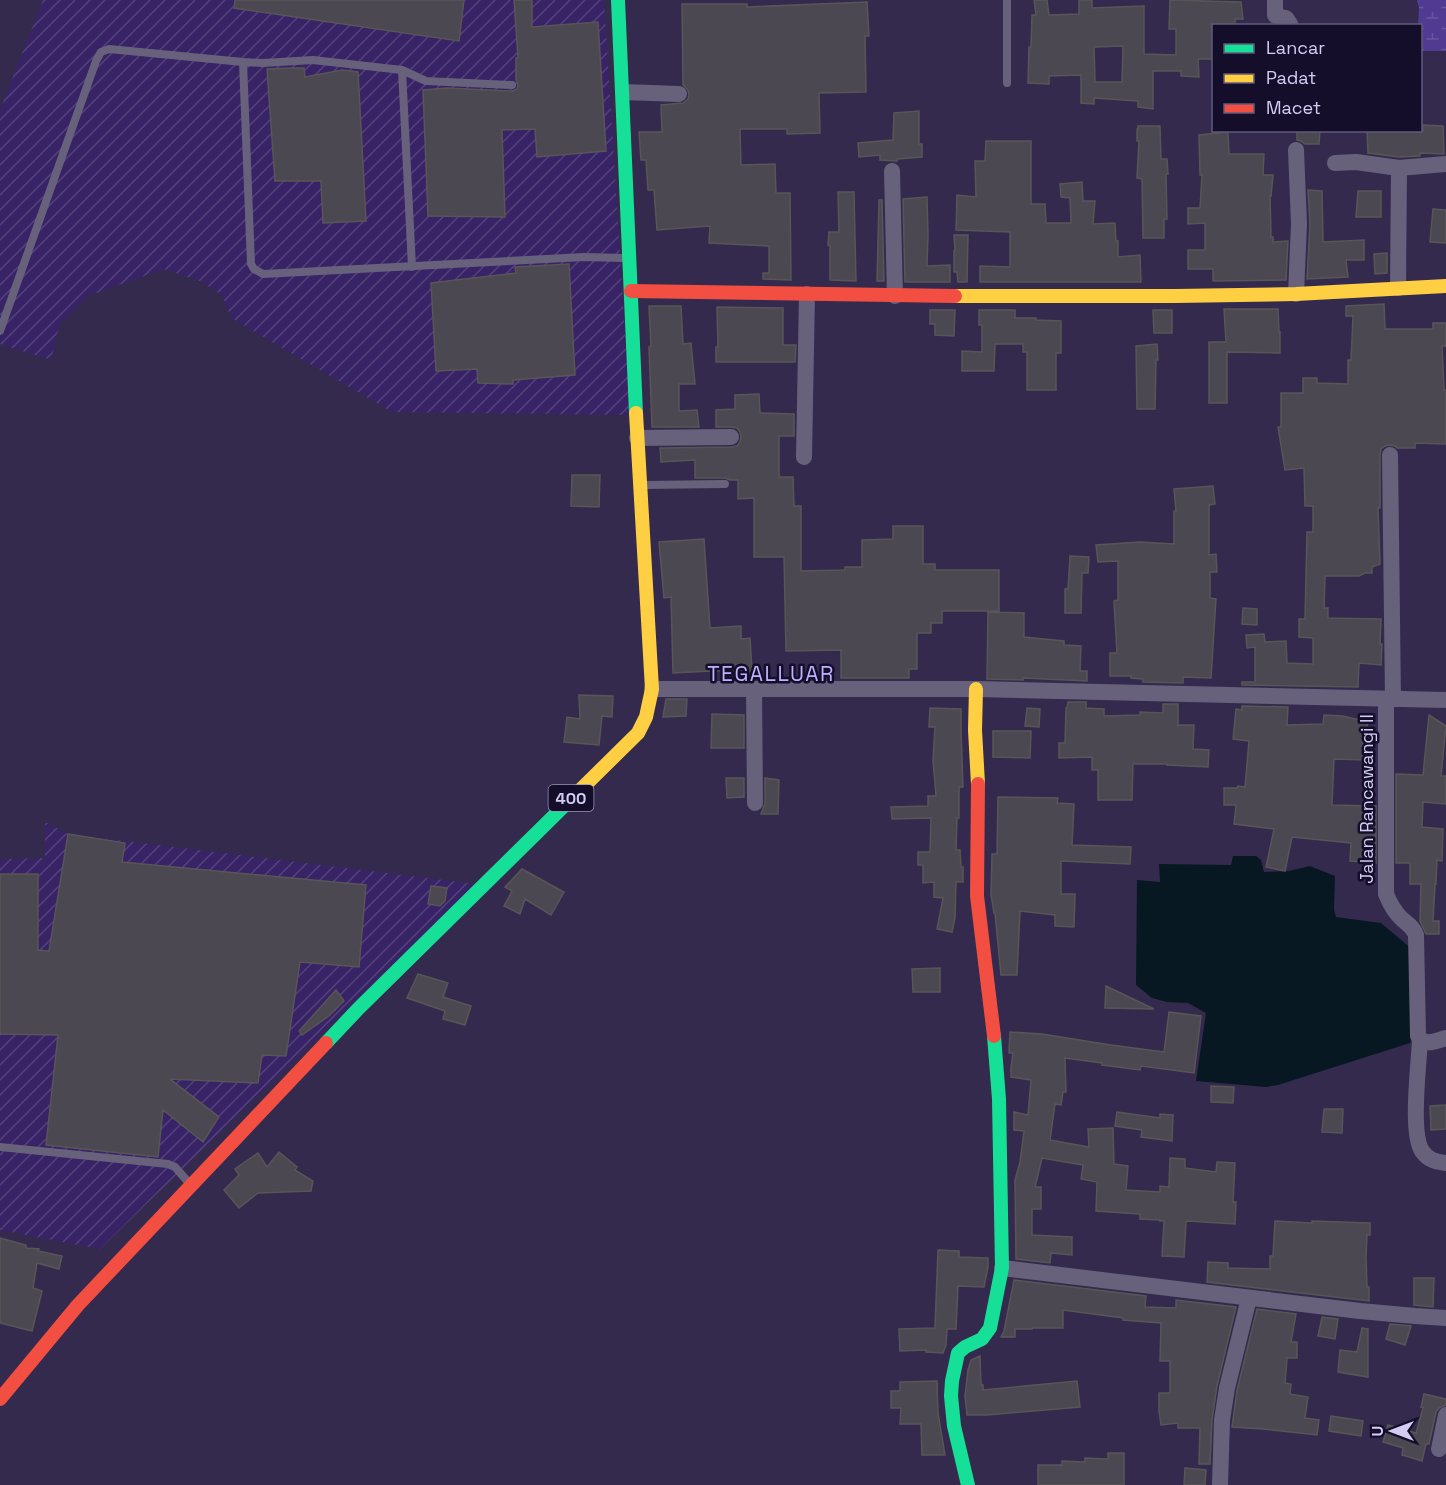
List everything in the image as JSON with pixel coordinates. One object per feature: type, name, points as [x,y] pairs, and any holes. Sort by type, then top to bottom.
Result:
[{"type":"main road","name":"400","points":[[0,1399],[78,1305],[358,1008],[638,733],[646,721],[652,689],[637,438],[618,0]]},
{"type":"main road","points":[[631,291],[895,296],[1175,296],[1296,294],[1446,286]]},
{"type":"main road","points":[[968,1485],[958,1447],[951,1400],[952,1378],[959,1352],[980,1342],[990,1328],[1002,1268],[999,1099],[992,1015],[977,896],[978,806],[975,689]]},
{"type":"street","points":[[1275,0],[1275,15],[1286,18],[1290,24]]},
{"type":"street","points":[[623,92],[679,94]]},
{"type":"street","points":[[1296,150],[1299,224],[1296,294]]},
{"type":"street","points":[[1335,163],[1356,162],[1399,168],[1446,164]]},
{"type":"street","points":[[1398,288],[1399,168]]},
{"type":"street","points":[[892,171],[895,296]]},
{"type":"street","points":[[804,457],[807,294]]},
{"type":"street","points":[[637,438],[731,437]]},
{"type":"street","name":"Jalan Rancawangi II","points":[[1390,455],[1386,894],[1390,905],[1413,927],[1416,935],[1418,1036],[1420,1040],[1416,1120],[1418,1142],[1421,1150],[1434,1161],[1446,1163]]},
{"type":"street","points":[[652,689],[975,689],[1446,700]]},
{"type":"street","points":[[754,689],[755,803]]},
{"type":"street","points":[[1420,1040],[1426,1043],[1446,1038]]},
{"type":"street","points":[[1002,1268],[1360,1311],[1446,1318]]},
{"type":"street","points":[[1220,1485],[1223,1409],[1249,1298]]},
{"type":"street","points":[[1439,1449],[1446,1414]]},
{"type":"lane","points":[[1007,0],[1007,83]]},
{"type":"lane","points":[[0,331],[101,52],[117,50],[263,63],[313,60],[402,70],[426,81],[513,85]]},
{"type":"lane","points":[[243,62],[251,264],[254,269],[263,274],[584,257],[629,258]]},
{"type":"lane","points":[[402,70],[412,267]]},
{"type":"lane","points":[[640,485],[725,484]]},
{"type":"lane","points":[[0,1147],[168,1164],[175,1167],[191,1185]]},
{"type":"shaded area","points":[[43,0],[604,0],[630,415],[392,412],[231,318],[222,295],[202,282],[164,269],[88,296],[60,323],[51,360],[0,344],[0,110]]},
{"type":"shaded area","points":[[45,822],[68,834],[476,884],[100,1249],[0,1230],[0,859],[45,858]]},
{"type":"green space","points":[[1417,0],[1446,0],[1446,51],[1422,51],[1422,24],[1418,24]]},
{"type":"water","points":[[1233,856],[1256,856],[1261,860],[1264,872],[1289,871],[1310,866],[1335,876],[1334,909],[1336,917],[1381,923],[1413,950],[1413,1033],[1410,1043],[1278,1085],[1266,1087],[1196,1081],[1206,1013],[1188,1003],[1167,1002],[1152,998],[1136,985],[1137,880],[1160,882],[1159,864],[1231,865]]},
{"type":"building","points":[[235,0],[464,0],[459,41],[234,8]]},
{"type":"building","points":[[514,0],[532,0],[532,27],[598,22],[606,151],[537,157],[535,129],[502,130],[505,217],[428,216],[423,90],[447,88],[512,91],[517,89],[516,58],[518,58]]},
{"type":"building","points":[[1034,0],[1047,0],[1049,15],[1079,14],[1079,0],[1092,0],[1092,8],[1144,6],[1144,54],[1176,55],[1176,29],[1169,29],[1170,0],[1241,2],[1243,19],[1235,19],[1235,24],[1212,24],[1212,59],[1198,59],[1199,77],[1181,76],[1181,71],[1153,71],[1153,109],[1138,107],[1138,101],[1094,98],[1094,104],[1081,103],[1081,75],[1049,76],[1049,84],[1028,83],[1032,15],[1036,15]],"holes":[[[1123,46],[1122,82],[1095,82],[1094,47]]]},
{"type":"building","points":[[867,2],[869,36],[865,36],[866,92],[819,93],[820,133],[787,134],[787,129],[740,129],[741,165],[775,164],[776,193],[790,193],[791,280],[763,279],[763,273],[769,273],[769,246],[709,243],[710,226],[657,230],[654,190],[648,190],[646,160],[641,160],[639,132],[662,132],[661,105],[683,103],[688,99],[688,90],[683,85],[682,4],[747,4],[747,7]]},
{"type":"building","points":[[304,68],[305,77],[342,70],[358,72],[366,221],[323,223],[321,181],[275,181],[267,69]]},
{"type":"building","points":[[919,111],[919,144],[922,144],[922,157],[897,159],[897,161],[880,160],[880,155],[859,157],[858,143],[893,140],[894,113]]},
{"type":"building","points":[[1423,125],[1443,126],[1444,154],[1420,153],[1420,156],[1399,157],[1368,153],[1367,132],[1422,132]]},
{"type":"building","points":[[1138,126],[1160,126],[1161,159],[1167,159],[1168,174],[1166,174],[1167,219],[1164,219],[1164,238],[1143,238],[1142,179],[1137,178]]},
{"type":"building","points":[[1228,132],[1229,154],[1264,154],[1263,175],[1273,175],[1270,196],[1271,237],[1273,237],[1273,242],[1288,241],[1286,280],[1213,281],[1213,269],[1188,269],[1188,250],[1205,250],[1205,223],[1188,224],[1188,208],[1200,208],[1202,175],[1200,175],[1199,135]]},
{"type":"building","points":[[1297,132],[1320,132],[1319,144],[1305,144],[1297,140]]},
{"type":"building","points":[[986,141],[1031,141],[1031,204],[1045,204],[1046,223],[1071,223],[1070,198],[1061,197],[1060,184],[1082,182],[1083,201],[1095,201],[1093,224],[1115,223],[1118,257],[1140,255],[1141,282],[980,282],[980,266],[1010,267],[1010,232],[956,230],[957,195],[976,197],[975,161],[985,161]]},
{"type":"building","points":[[1308,190],[1322,191],[1323,242],[1364,240],[1364,260],[1346,260],[1348,277],[1307,279],[1310,224]]},
{"type":"building","points":[[1358,191],[1381,191],[1381,217],[1356,217]]},
{"type":"building","points":[[838,192],[854,192],[856,281],[830,280],[829,232],[839,232]]},
{"type":"building","points":[[927,197],[927,266],[950,265],[950,282],[905,282],[903,199]]},
{"type":"building","points":[[879,200],[882,200],[884,281],[877,281]]},
{"type":"building","points":[[1433,209],[1446,210],[1446,243],[1430,242]]},
{"type":"building","points":[[954,235],[968,235],[967,282],[958,282],[957,272],[954,272]]},
{"type":"building","points":[[1387,253],[1387,273],[1375,274],[1374,254]]},
{"type":"building","points":[[569,264],[575,375],[513,380],[513,384],[478,383],[477,369],[436,371],[431,283],[516,273],[515,267]]},
{"type":"building","points":[[1384,304],[1385,329],[1433,329],[1433,323],[1446,323],[1446,346],[1442,346],[1444,390],[1446,390],[1446,444],[1415,443],[1415,448],[1397,448],[1389,445],[1381,449],[1380,508],[1378,508],[1380,564],[1372,567],[1372,573],[1359,576],[1325,576],[1324,608],[1328,608],[1328,618],[1381,619],[1381,665],[1359,663],[1358,687],[1242,685],[1242,682],[1255,682],[1255,647],[1247,648],[1246,635],[1264,634],[1265,642],[1286,641],[1287,663],[1313,664],[1313,638],[1299,637],[1299,619],[1305,619],[1307,532],[1313,532],[1313,506],[1305,506],[1304,468],[1285,470],[1278,427],[1281,427],[1281,393],[1303,393],[1303,378],[1317,378],[1317,383],[1348,384],[1353,316],[1346,316],[1346,306]]},
{"type":"building","points":[[649,306],[681,306],[683,344],[691,343],[695,384],[679,384],[679,411],[697,410],[699,427],[652,427]]},
{"type":"building","points":[[717,307],[783,308],[783,345],[796,345],[795,362],[716,362]]},
{"type":"building","points":[[1224,309],[1278,309],[1280,353],[1227,352],[1227,403],[1209,403],[1209,342],[1226,342]]},
{"type":"building","points":[[930,310],[955,310],[954,336],[935,335],[935,324],[930,324]]},
{"type":"building","points":[[979,310],[1015,310],[1015,318],[1061,321],[1061,353],[1056,353],[1056,390],[1027,390],[1027,352],[1023,352],[1023,344],[995,344],[994,371],[962,371],[962,351],[982,352],[982,325],[979,325]]},
{"type":"building","points":[[1153,310],[1172,310],[1172,333],[1154,333]]},
{"type":"building","points":[[1157,344],[1155,409],[1137,409],[1136,346]]},
{"type":"building","points":[[759,394],[760,413],[794,414],[794,436],[779,436],[779,477],[793,477],[794,506],[801,506],[801,571],[845,570],[845,567],[862,567],[862,540],[893,539],[893,526],[923,526],[923,564],[935,564],[935,570],[999,570],[999,611],[942,611],[942,623],[931,623],[931,633],[917,633],[917,669],[909,669],[909,678],[841,678],[841,650],[786,651],[784,557],[754,557],[754,498],[738,499],[738,480],[695,478],[695,460],[661,462],[660,448],[737,446],[740,442],[740,432],[737,428],[716,427],[716,410],[735,409],[735,395]]},
{"type":"building","points":[[572,475],[600,475],[599,507],[571,506]]},
{"type":"building","points":[[1213,486],[1215,504],[1209,505],[1209,555],[1216,554],[1217,572],[1210,572],[1210,598],[1216,599],[1211,678],[1183,677],[1183,683],[1143,682],[1143,679],[1131,678],[1131,676],[1110,676],[1110,653],[1117,653],[1114,601],[1118,600],[1118,561],[1098,562],[1096,545],[1140,542],[1174,544],[1174,511],[1176,511],[1174,489]]},
{"type":"building","points":[[704,539],[710,628],[741,626],[741,639],[750,638],[752,671],[673,673],[671,597],[664,598],[659,542]]},
{"type":"building","points":[[1070,556],[1089,557],[1088,573],[1082,573],[1081,613],[1065,613],[1065,589],[1068,589]]},
{"type":"building","points":[[1243,608],[1257,609],[1257,625],[1242,624]]},
{"type":"building","points":[[988,612],[1024,613],[1024,637],[1064,641],[1064,645],[1081,646],[1080,671],[1087,671],[1087,681],[987,679]]},
{"type":"building","points":[[579,695],[613,696],[612,717],[602,716],[599,745],[564,742],[567,717],[580,719]]},
{"type":"building","points":[[666,699],[687,699],[686,716],[663,717]]},
{"type":"building","points":[[1068,702],[1086,702],[1086,708],[1104,709],[1104,716],[1140,715],[1140,712],[1163,713],[1163,704],[1178,704],[1178,725],[1194,725],[1193,749],[1209,750],[1208,767],[1133,764],[1132,800],[1098,800],[1098,770],[1092,770],[1092,757],[1059,758],[1059,743],[1065,743]]},
{"type":"building","points":[[1242,706],[1288,707],[1287,725],[1323,724],[1324,715],[1343,716],[1368,722],[1362,747],[1367,747],[1367,760],[1334,759],[1332,805],[1376,806],[1376,863],[1350,861],[1351,843],[1292,837],[1285,871],[1266,867],[1274,829],[1234,824],[1236,805],[1224,805],[1224,788],[1245,787],[1249,741],[1233,739],[1236,709],[1242,710]]},
{"type":"building","points":[[930,708],[961,709],[963,787],[959,787],[956,850],[960,850],[963,882],[956,882],[955,918],[952,932],[937,929],[943,898],[934,897],[934,882],[923,883],[923,865],[918,865],[918,852],[930,852],[931,818],[892,819],[891,807],[928,806],[928,796],[936,796],[933,760],[935,727],[929,727]]},
{"type":"building","points":[[1027,708],[1040,709],[1039,727],[1025,726]]},
{"type":"building","points":[[712,714],[744,715],[744,748],[711,748]]},
{"type":"building","points":[[1429,715],[1446,726],[1441,776],[1446,776],[1446,804],[1423,802],[1422,827],[1443,829],[1442,861],[1437,860],[1433,921],[1439,921],[1439,934],[1426,934],[1420,921],[1421,884],[1410,884],[1410,863],[1396,863],[1396,774],[1423,775]]},
{"type":"building","points":[[993,731],[1031,731],[1030,758],[993,757]]},
{"type":"building","points":[[726,778],[744,778],[744,797],[727,798]]},
{"type":"building","points":[[765,778],[779,780],[778,814],[761,814],[765,803]]},
{"type":"building","points":[[998,797],[1058,798],[1057,803],[1074,804],[1072,845],[1131,847],[1130,864],[1061,861],[1061,894],[1075,894],[1074,927],[1055,926],[1055,915],[1020,911],[1017,975],[1001,975],[991,895],[992,854],[997,854]]},
{"type":"building","points":[[68,834],[125,843],[122,862],[366,885],[359,967],[300,962],[286,1056],[262,1055],[258,1083],[170,1079],[219,1117],[203,1142],[163,1110],[158,1157],[46,1145],[58,1035],[0,1034],[0,874],[38,874],[38,950],[49,951]]},
{"type":"building","points":[[522,869],[564,892],[551,915],[525,899],[520,914],[504,906],[512,891],[505,887]]},
{"type":"building","points":[[431,886],[447,888],[445,901],[440,906],[428,904]]},
{"type":"building","points":[[940,968],[940,992],[913,992],[912,969]]},
{"type":"building","points":[[418,974],[448,983],[443,997],[471,1006],[465,1025],[443,1019],[445,1011],[407,998]]},
{"type":"building","points":[[1106,986],[1154,1009],[1105,1008]]},
{"type":"building","points":[[336,990],[344,1001],[329,1016],[302,1035],[299,1031]]},
{"type":"building","points":[[1169,1012],[1201,1016],[1194,1073],[1141,1066],[1140,1070],[1065,1058],[1066,1092],[1063,1092],[1061,1105],[1055,1104],[1050,1140],[1089,1147],[1088,1129],[1113,1128],[1114,1164],[1128,1166],[1126,1190],[1160,1192],[1160,1186],[1169,1187],[1170,1158],[1185,1159],[1185,1168],[1216,1172],[1217,1162],[1235,1163],[1233,1202],[1236,1202],[1235,1224],[1187,1221],[1184,1257],[1162,1256],[1164,1221],[1140,1219],[1140,1214],[1096,1211],[1097,1182],[1081,1179],[1083,1165],[1042,1158],[1035,1187],[1041,1187],[1041,1209],[1032,1209],[1032,1235],[1072,1237],[1072,1255],[1051,1253],[1050,1263],[1016,1259],[1015,1180],[1024,1131],[1014,1130],[1014,1112],[1028,1115],[1031,1080],[1011,1077],[1013,1053],[1009,1053],[1010,1032],[1042,1034],[1164,1052]]},
{"type":"building","points":[[1211,1086],[1234,1087],[1233,1103],[1211,1102]]},
{"type":"building","points":[[1446,1105],[1446,1129],[1431,1130],[1430,1106]]},
{"type":"building","points":[[1324,1109],[1343,1109],[1342,1133],[1322,1132]]},
{"type":"building","points":[[1117,1112],[1160,1118],[1160,1114],[1173,1115],[1172,1141],[1141,1137],[1142,1130],[1115,1126]]},
{"type":"building","points":[[279,1152],[297,1167],[295,1170],[313,1181],[311,1191],[258,1193],[239,1208],[224,1190],[239,1175],[235,1169],[258,1153],[267,1167]]},
{"type":"building","points":[[1275,1221],[1370,1223],[1366,1257],[1369,1301],[1207,1282],[1208,1262],[1228,1263],[1228,1268],[1270,1269]]},
{"type":"building","points":[[0,1238],[26,1245],[26,1248],[39,1249],[38,1251],[62,1256],[59,1269],[37,1263],[33,1288],[42,1291],[32,1331],[0,1323]]},
{"type":"building","points":[[938,1250],[959,1251],[959,1257],[988,1258],[984,1287],[958,1286],[956,1329],[947,1329],[943,1353],[926,1352],[926,1350],[900,1351],[899,1329],[935,1328]]},
{"type":"building","points":[[1414,1278],[1434,1278],[1433,1307],[1414,1305]]},
{"type":"building","points":[[1014,1280],[1146,1296],[1145,1307],[1176,1308],[1176,1300],[1236,1307],[1217,1386],[1212,1420],[1210,1464],[1199,1464],[1200,1428],[1178,1428],[1178,1423],[1161,1425],[1159,1393],[1170,1393],[1170,1361],[1160,1361],[1161,1323],[1123,1320],[1123,1318],[1063,1310],[1063,1328],[1015,1329],[1015,1337],[1001,1337]]},
{"type":"building","points":[[1257,1309],[1296,1314],[1291,1342],[1297,1342],[1297,1358],[1287,1358],[1285,1383],[1291,1384],[1290,1394],[1308,1397],[1305,1418],[1319,1420],[1317,1435],[1232,1427],[1237,1390]]},
{"type":"building","points":[[1322,1317],[1338,1319],[1335,1339],[1318,1336]]},
{"type":"building","points":[[1390,1324],[1411,1326],[1405,1345],[1386,1339]]},
{"type":"building","points":[[1362,1328],[1368,1329],[1368,1377],[1338,1372],[1340,1350],[1357,1352]]},
{"type":"building","points":[[980,1356],[983,1390],[1077,1381],[1080,1407],[967,1415],[965,1396],[968,1370],[971,1360]]},
{"type":"building","points":[[937,1381],[938,1413],[945,1455],[922,1455],[921,1424],[900,1424],[901,1408],[891,1408],[891,1391],[900,1391],[900,1382]]},
{"type":"building","points":[[1424,1394],[1446,1399],[1446,1405],[1436,1412],[1429,1444],[1426,1444],[1422,1461],[1402,1455],[1403,1448],[1383,1442],[1388,1425],[1416,1433],[1423,1408],[1421,1407]]},
{"type":"building","points":[[1331,1416],[1363,1421],[1361,1436],[1329,1431]]},
{"type":"building","points":[[1108,1453],[1124,1453],[1124,1485],[1038,1485],[1038,1465],[1062,1465],[1062,1461],[1085,1462],[1085,1458],[1108,1459]]},
{"type":"building","points":[[1185,1468],[1206,1470],[1205,1485],[1184,1485]]},
{"type":"traffic: fast","points":[[618,0],[636,413]]},
{"type":"traffic: fast","points":[[326,1043],[567,803]]},
{"type":"traffic: fast","points":[[968,1485],[954,1426],[951,1396],[958,1353],[982,1339],[990,1328],[1002,1268],[999,1099],[994,1036]]},
{"type":"traffic: slow","points":[[955,296],[1296,294],[1446,286]]},
{"type":"traffic: slow","points":[[567,803],[638,733],[646,717],[652,689],[636,413]]},
{"type":"traffic: slow","points":[[976,689],[975,730],[978,784]]},
{"type":"traffic: jam","points":[[631,291],[955,296]]},
{"type":"traffic: jam","points":[[978,784],[977,896],[994,1036]]},
{"type":"traffic: jam","points":[[0,1399],[78,1305],[326,1043]]},
{"type":"district","name":"TEGALLUAR","points":[[771,673]]}]
